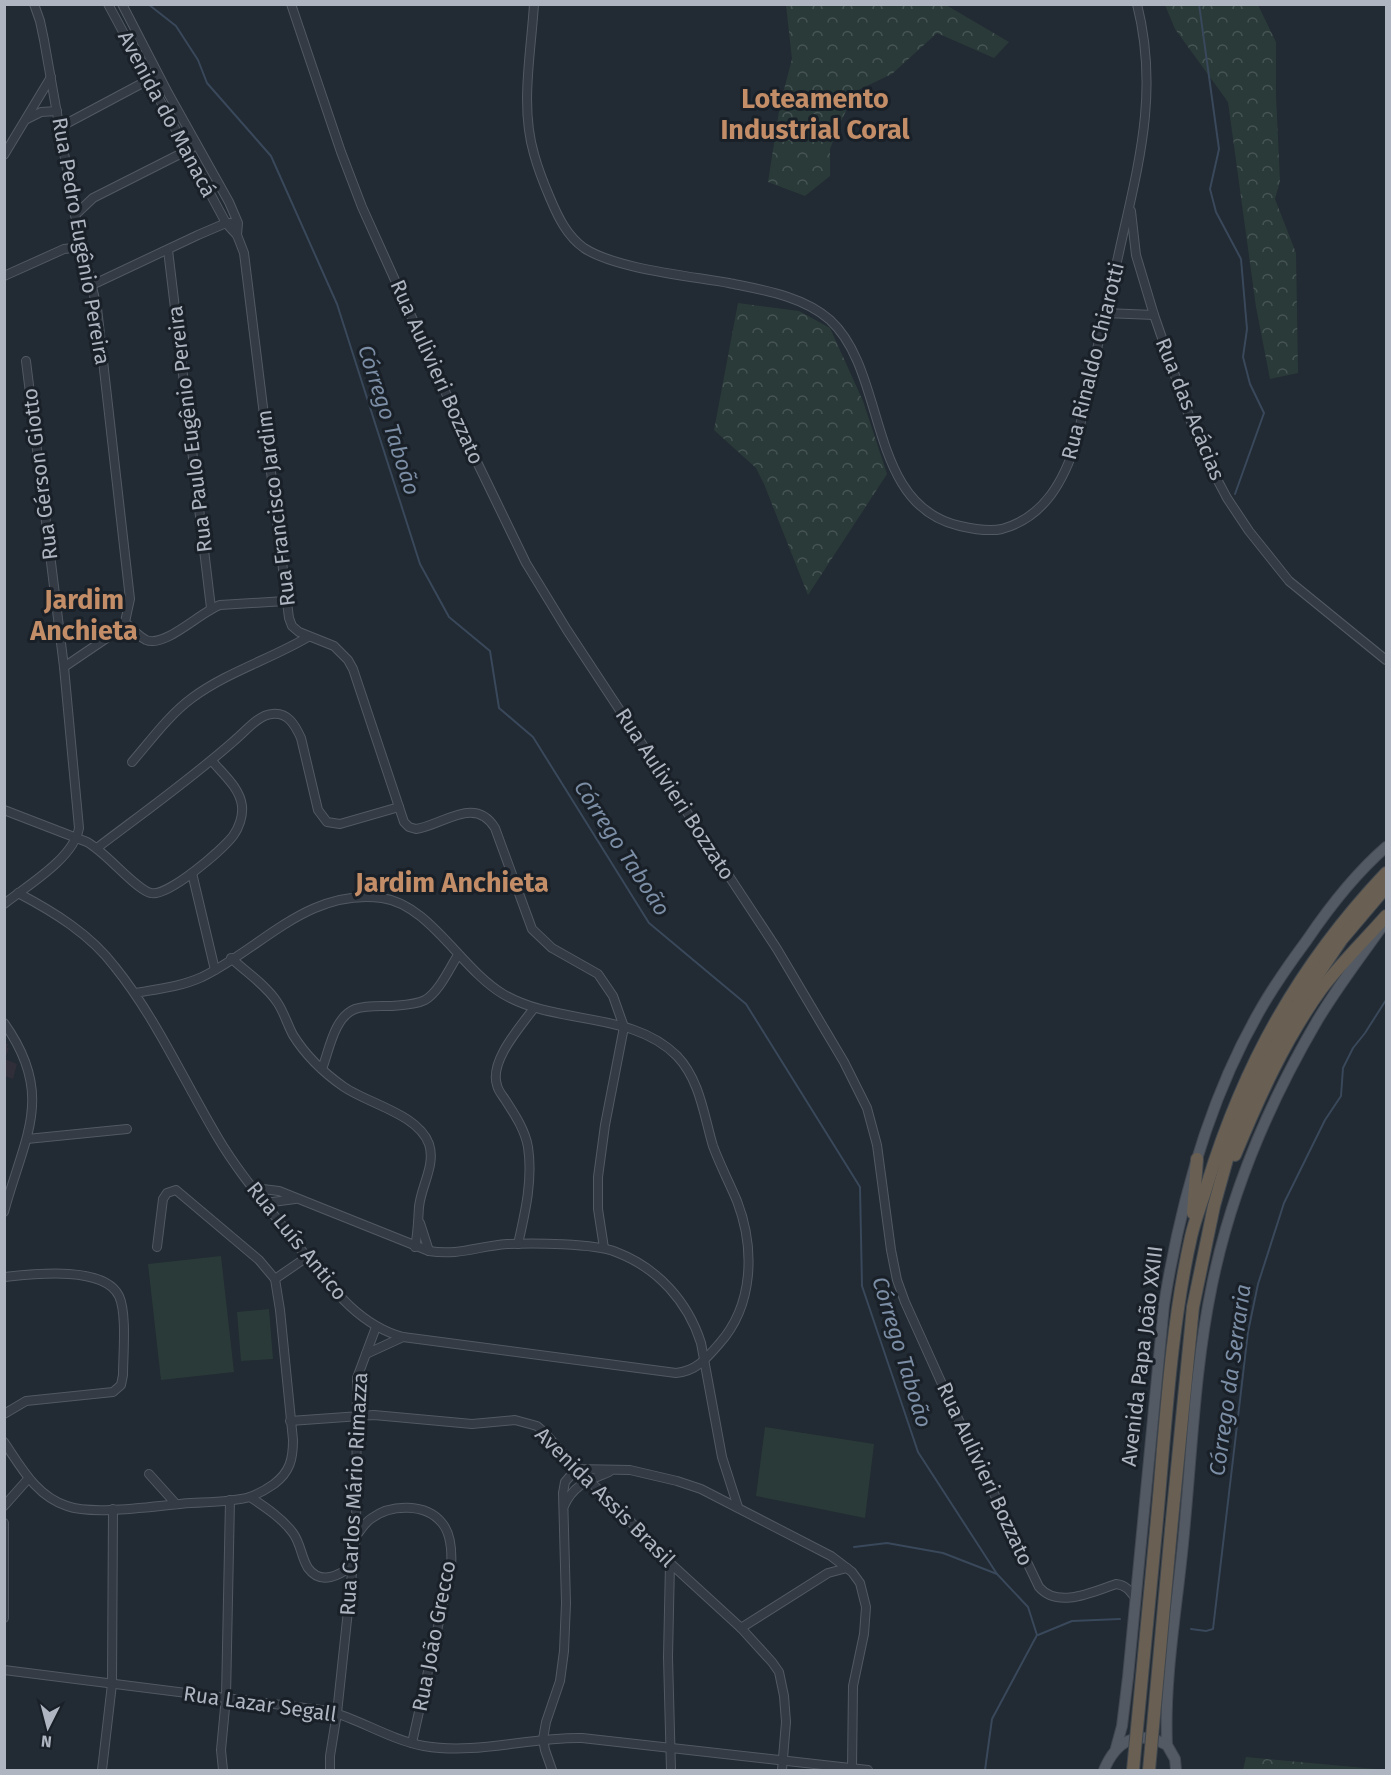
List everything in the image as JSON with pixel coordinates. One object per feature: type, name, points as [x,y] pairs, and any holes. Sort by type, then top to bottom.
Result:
[{"type":"highway","name":"Avenida Papa João XXIII","points":[[1133,1770],[1175,1338],[1191,1235],[1227,1122],[1260,1049],[1288,998],[1309,968],[1347,917],[1386,873]]},
{"type":"highway","points":[[1149,1770],[1192,1307],[1214,1206],[1238,1122],[1275,1044],[1296,1007],[1342,939],[1386,887]]},
{"type":"highway","points":[[1214,1206],[1257,1102],[1291,1036],[1322,989],[1358,946],[1386,918]]},
{"type":"highway","points":[[1191,1235],[1197,1159]]},
{"type":"main road","name":"Avenida Papa João XXIII","points":[[1104,1770],[1116,1748],[1123,1720],[1164,1305],[1172,1252],[1197,1159],[1221,1092],[1259,1012],[1328,910],[1347,886],[1386,847]]},
{"type":"main road","points":[[1176,1770],[1175,1759],[1167,1745],[1168,1687],[1200,1368],[1212,1284],[1241,1180],[1289,1071],[1323,1011],[1386,918]]},
{"type":"main road","points":[[1116,1748],[1134,1738],[1147,1738],[1167,1745]]},
{"type":"street","name":"Rua Pedro Eugênio Pereira","points":[[34,4],[40,21],[81,247],[92,285],[99,325],[129,584],[129,611],[125,622]]},
{"type":"street","name":"Avenida do Manacá","points":[[108,4],[226,224]]},
{"type":"street","name":"Avenida do Manacá","points":[[122,4],[229,202],[238,223]]},
{"type":"street","name":"Rua Aulivieri Bozzato","points":[[291,4],[362,207],[477,462],[526,563],[573,639],[777,950],[844,1062],[867,1108],[877,1145],[897,1280],[951,1404],[1038,1587],[1046,1595],[1057,1598],[1080,1596],[1122,1584],[1136,1599]]},
{"type":"street","name":"Rua Rinaldo Chiarotti","points":[[534,4],[528,99],[533,153],[557,214],[571,236],[584,248],[624,264],[762,290],[790,298],[814,309],[841,333],[853,353],[886,450],[894,469],[908,491],[927,512],[950,524],[974,529],[997,530],[1015,525],[1031,516],[1047,501],[1069,464],[1077,440],[1143,140],[1148,85],[1146,48],[1137,4]]},
{"type":"street","points":[[60,127],[158,74]]},
{"type":"street","points":[[4,155],[51,76]]},
{"type":"street","points":[[26,119],[41,112],[57,111]]},
{"type":"street","points":[[75,215],[93,198],[198,145]]},
{"type":"street","points":[[72,199],[93,198]]},
{"type":"street","name":"Rua das Acácias","points":[[1130,202],[1136,255],[1154,315],[1185,409],[1227,498],[1289,580],[1386,660]]},
{"type":"street","points":[[92,285],[226,224],[238,223]]},
{"type":"street","name":"Rua Francisco Jardim","points":[[238,223],[237,235],[246,266],[285,602],[292,626],[308,637],[334,646],[354,669],[404,822],[416,829],[464,813],[484,814],[490,820],[532,929],[552,948],[598,974],[613,996],[624,1027]]},
{"type":"street","name":"Rua Francisco Jardim","points":[[226,224],[237,235]]},
{"type":"street","points":[[64,249],[79,235]]},
{"type":"street","points":[[4,276],[64,249],[81,247]]},
{"type":"street","name":"Rua Paulo Eugênio Pereira","points":[[168,249],[211,608]]},
{"type":"street","points":[[1105,313],[1154,315]]},
{"type":"street","name":"Rua Gérson Giotto","points":[[26,361],[64,667],[78,803],[77,838]]},
{"type":"street","points":[[64,667],[114,634],[125,622],[146,640],[159,641],[211,608],[231,603],[285,602]]},
{"type":"street","points":[[132,762],[167,722],[193,698],[308,637]]},
{"type":"street","points":[[97,848],[212,761],[263,716],[269,714],[280,714],[292,722],[301,738],[318,810],[327,822],[340,824],[399,807]]},
{"type":"street","points":[[4,810],[97,848],[138,886],[149,893],[163,892],[192,873],[232,837],[241,819],[240,796],[212,761]]},
{"type":"street","points":[[4,904],[67,854],[77,838]]},
{"type":"street","points":[[192,873],[215,970]]},
{"type":"street","name":"Rua Luís Antico","points":[[18,893],[61,918],[97,947],[114,965],[135,993],[219,1140],[307,1257],[357,1314],[376,1327],[404,1337],[676,1373],[687,1372],[703,1362]]},
{"type":"street","points":[[135,993],[173,987],[215,970],[284,923],[326,903],[362,897],[393,899],[405,905],[431,926],[488,984],[504,995],[534,1008],[563,1016],[624,1027],[648,1035],[677,1057],[686,1068],[700,1097],[718,1160],[742,1218],[749,1264],[744,1300],[735,1323],[703,1362]]},
{"type":"street","points":[[322,1069],[333,1037],[346,1014],[356,1009],[413,1004],[426,999],[435,990],[459,955]]},
{"type":"street","points":[[231,958],[269,992],[278,1003],[301,1046],[322,1069],[362,1098],[411,1122],[426,1138],[430,1158],[419,1207],[420,1222],[429,1251]]},
{"type":"street","points":[[518,1244],[528,1187],[528,1147],[523,1132],[497,1086],[496,1073],[506,1047],[534,1008]]},
{"type":"street","points":[[4,1023],[30,1071],[33,1097],[27,1139],[4,1212]]},
{"type":"street","points":[[604,1248],[600,1226],[598,1177],[605,1125],[624,1027]]},
{"type":"street","points":[[27,1139],[127,1129]]},
{"type":"street","points":[[254,1188],[279,1191],[429,1251],[453,1254],[518,1244],[604,1248],[617,1252],[653,1274],[681,1301],[696,1327],[722,1457],[738,1507]]},
{"type":"street","points":[[4,1442],[28,1479],[65,1506],[89,1510],[250,1497],[275,1483],[290,1467],[293,1456],[280,1310],[275,1279],[259,1260],[176,1190],[167,1192],[164,1199],[156,1247]]},
{"type":"street","points":[[265,1203],[299,1199]]},
{"type":"street","points":[[415,1247],[420,1222]]},
{"type":"street","points":[[275,1279],[307,1257]]},
{"type":"street","points":[[4,1277],[36,1274],[68,1274],[87,1277],[118,1293],[123,1308],[123,1381],[119,1389],[104,1394],[26,1401],[4,1414]]},
{"type":"street","name":"Rua Carlos Mário Rimazza","points":[[330,1770],[356,1536],[357,1378],[376,1327]]},
{"type":"street","points":[[366,1354],[404,1337]]},
{"type":"street","name":"Avenida Assis Brasil","points":[[290,1421],[356,1415],[472,1424],[515,1420],[537,1426],[576,1469],[670,1563],[741,1628],[772,1662],[779,1672],[784,1696],[786,1722],[782,1770]]},
{"type":"street","points":[[552,1770],[543,1739],[546,1722],[560,1681],[564,1651],[566,1603],[563,1489],[576,1469],[630,1470],[649,1473],[701,1489],[825,1553],[848,1568],[860,1583],[866,1607],[864,1634],[853,1686],[852,1769]]},
{"type":"street","points":[[563,1510],[570,1494],[589,1481],[614,1470]]},
{"type":"street","points":[[149,1473],[176,1504]]},
{"type":"street","points":[[4,1506],[28,1479]]},
{"type":"street","points":[[250,1497],[285,1524],[294,1534],[308,1567],[313,1572],[327,1578],[336,1577],[353,1564]]},
{"type":"street","points":[[223,1770],[221,1750],[226,1697],[230,1500]]},
{"type":"street","name":"Rua João Grecco","points":[[356,1536],[372,1517],[406,1507],[430,1514],[442,1522],[449,1535],[452,1552],[451,1569],[412,1743]]},
{"type":"street","points":[[102,1770],[112,1684],[113,1509]]},
{"type":"street","points":[[4,1523],[4,1618]]},
{"type":"street","points":[[825,1553],[828,1573]]},
{"type":"street","points":[[670,1563],[668,1657],[671,1770]]},
{"type":"street","points":[[741,1628],[828,1573],[848,1568]]},
{"type":"street","name":"Rua Lazar Segall","points":[[4,1671],[304,1706],[337,1713],[412,1743],[457,1748],[497,1746],[543,1739],[582,1738],[868,1770]]},
{"type":"shaded area","points":[[4,1043],[8,1044],[7,1048],[9,1048],[5,1059],[17,1064],[13,1079],[5,1076]]},
{"type":"green space","points":[[786,5],[946,5],[1009,42],[994,58],[937,33],[892,74],[856,91],[830,149],[830,176],[805,196],[768,182],[780,105],[792,59]]},
{"type":"green space","points":[[1165,5],[1258,5],[1276,42],[1280,181],[1275,199],[1296,253],[1298,373],[1270,379],[1256,307],[1228,102],[1175,29]]},
{"type":"green space","points":[[738,303],[799,311],[830,328],[863,401],[887,474],[808,595],[756,468],[714,430]]},
{"type":"green space","points":[[221,1256],[234,1372],[161,1380],[148,1264]]},
{"type":"green space","points":[[269,1309],[273,1359],[241,1361],[237,1312]]},
{"type":"green space","points":[[765,1427],[874,1444],[865,1518],[756,1496]]},
{"type":"green space","points":[[1246,1757],[1386,1770],[1243,1770]]},
{"type":"waterway","name":"Córrego Taboão","points":[[148,4],[176,26],[198,60],[207,83],[271,156],[337,304],[420,564],[449,617],[490,651],[499,708],[533,737],[649,923],[746,1004],[860,1187],[862,1286],[918,1452],[997,1574],[1028,1607],[1037,1635],[992,1719],[985,1770]]},
{"type":"waterway","points":[[1199,4],[1219,149],[1210,189],[1216,212],[1241,259],[1247,329],[1243,357],[1250,384],[1264,413],[1235,494]]},
{"type":"waterway","name":"Córrego da Serraria","points":[[1191,1629],[1206,1631],[1213,1629],[1248,1332],[1258,1284],[1284,1203],[1325,1120],[1341,1096],[1343,1068],[1353,1048],[1386,1000]]},
{"type":"waterway","points":[[854,1547],[887,1543],[943,1553],[997,1574]]},
{"type":"waterway","name":"Córrego da Serraria","points":[[1038,1635],[1072,1621],[1120,1619]]},
{"type":"district","name":"Loteamento Industrial Coral","points":[[815,114]]},
{"type":"district","name":"Jardim Anchieta","points":[[84,616]]},
{"type":"district","name":"Jardim Anchieta","points":[[452,883]]}]
